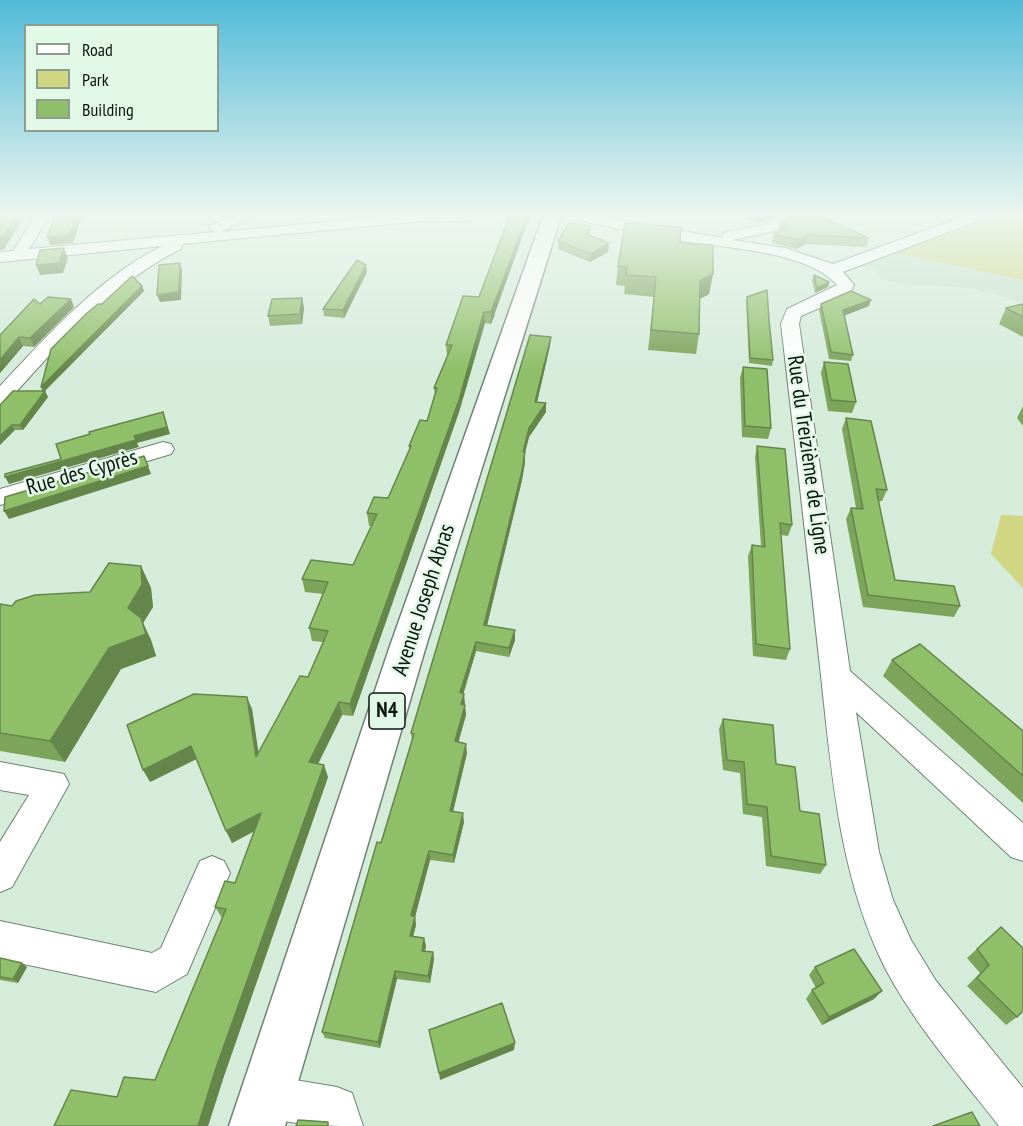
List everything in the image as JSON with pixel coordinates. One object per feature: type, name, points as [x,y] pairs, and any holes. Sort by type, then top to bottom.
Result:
[{"type":"main road","name":"Avenue Joseph Abras","points":[[261,1111],[408,646],[535,266]]},
{"type":"street","points":[[0,398],[46,349],[120,279],[140,266]]},
{"type":"street","points":[[820,266],[833,270],[845,266]]},
{"type":"street","name":"Rue du Treizième de Ligne","points":[[833,270],[846,285],[843,291],[801,308],[793,313],[790,324],[838,678]]},
{"type":"street","name":"Rue des Cyprès","points":[[0,497],[164,449]]},
{"type":"street","points":[[838,678],[1023,845]]},
{"type":"street","points":[[838,678],[845,745],[862,852],[876,903],[898,953],[922,995],[1023,1122]]},
{"type":"street","points":[[0,776],[53,784],[0,875]]},
{"type":"street","points":[[0,940],[156,973],[174,961],[212,873]]},
{"type":"street","points":[[261,1111],[337,1108],[341,1126]]},
{"type":"shaded area","points":[[1023,266],[1023,302],[970,288],[895,283],[880,279],[875,267],[858,267]]},
{"type":"green space","points":[[955,266],[1023,266],[1023,280]]},
{"type":"green space","points":[[1001,515],[1023,516],[1023,588],[991,554]]},
{"type":"building","points":[[159,266],[180,266],[179,292],[157,295]]},
{"type":"building","points":[[353,266],[366,266],[343,310],[323,309]]},
{"type":"building","points":[[491,266],[508,266],[491,312],[484,312],[459,400],[350,704],[339,702],[309,762],[324,765],[216,1068],[198,1126],[54,1126],[71,1090],[117,1097],[124,1077],[155,1080],[226,909],[215,907],[225,881],[235,883],[261,813],[226,831],[191,746],[143,770],[127,725],[194,694],[247,697],[256,757],[300,676],[308,677],[328,631],[309,628],[328,582],[302,579],[311,560],[353,565],[377,514],[367,513],[374,497],[388,498],[420,420],[427,421],[437,388],[434,388],[452,345],[446,345],[463,296],[479,297]]},
{"type":"building","points":[[618,266],[713,266],[713,274],[700,281],[699,334],[651,330],[656,277],[626,275],[627,267]]},
{"type":"building","points":[[814,275],[829,282],[817,288]]},
{"type":"building","points":[[132,276],[142,286],[41,387],[51,349],[86,314],[98,304],[102,304]]},
{"type":"building","points":[[767,290],[773,360],[750,358],[747,297]]},
{"type":"building","points":[[851,291],[871,300],[843,310],[853,355],[831,352],[821,304]]},
{"type":"building","points":[[48,297],[71,299],[30,338],[19,337],[0,360],[0,335],[34,299],[40,304]]},
{"type":"building","points":[[302,298],[300,314],[268,316],[272,299]]},
{"type":"building","points":[[1023,304],[1023,317],[1006,308]]},
{"type":"building","points":[[530,335],[551,337],[535,402],[546,403],[529,428],[523,452],[525,452],[522,471],[484,625],[515,630],[509,648],[476,642],[460,692],[464,694],[461,704],[465,705],[455,741],[466,744],[450,811],[463,813],[453,855],[429,851],[411,915],[415,917],[410,936],[424,938],[422,951],[433,952],[428,976],[395,971],[378,1042],[322,1032],[377,842],[381,843],[414,734],[411,733]]},
{"type":"building","points":[[824,362],[848,364],[856,402],[831,400]]},
{"type":"building","points":[[743,367],[767,369],[771,428],[745,426]]},
{"type":"building","points":[[13,391],[45,391],[20,425],[12,425],[0,436],[0,405]]},
{"type":"building","points":[[163,412],[167,427],[134,436],[136,440],[5,477],[5,474],[61,459],[56,444],[90,434],[89,432]]},
{"type":"building","points":[[846,418],[871,421],[887,490],[876,489],[895,580],[954,586],[960,606],[868,595],[851,508],[863,509]]},
{"type":"building","points":[[757,446],[785,449],[792,525],[780,523],[790,649],[756,644],[752,545],[765,547]]},
{"type":"building","points":[[144,456],[148,466],[4,511],[5,497]]},
{"type":"building","points":[[109,563],[141,566],[142,585],[128,608],[141,618],[146,634],[109,648],[50,741],[0,733],[0,604],[12,606],[16,601],[35,595],[90,592]]},
{"type":"building","points":[[920,644],[1023,731],[1023,776],[892,660]]},
{"type":"building","points":[[723,719],[773,725],[776,764],[795,767],[800,811],[819,814],[826,865],[771,856],[767,807],[747,804],[744,762],[727,760]]},
{"type":"building","points":[[1001,927],[1023,948],[1023,1011],[1017,1017],[977,978],[989,965],[977,949]]},
{"type":"building","points":[[854,949],[882,991],[829,1017],[812,990],[824,983],[815,967]]},
{"type":"building","points":[[0,958],[22,963],[13,979],[0,977]]},
{"type":"building","points":[[502,1003],[515,1043],[439,1073],[429,1030]]},
{"type":"building","points":[[972,1112],[980,1126],[933,1126]]},
{"type":"building","points":[[298,1120],[328,1122],[328,1126],[296,1126]]}]
